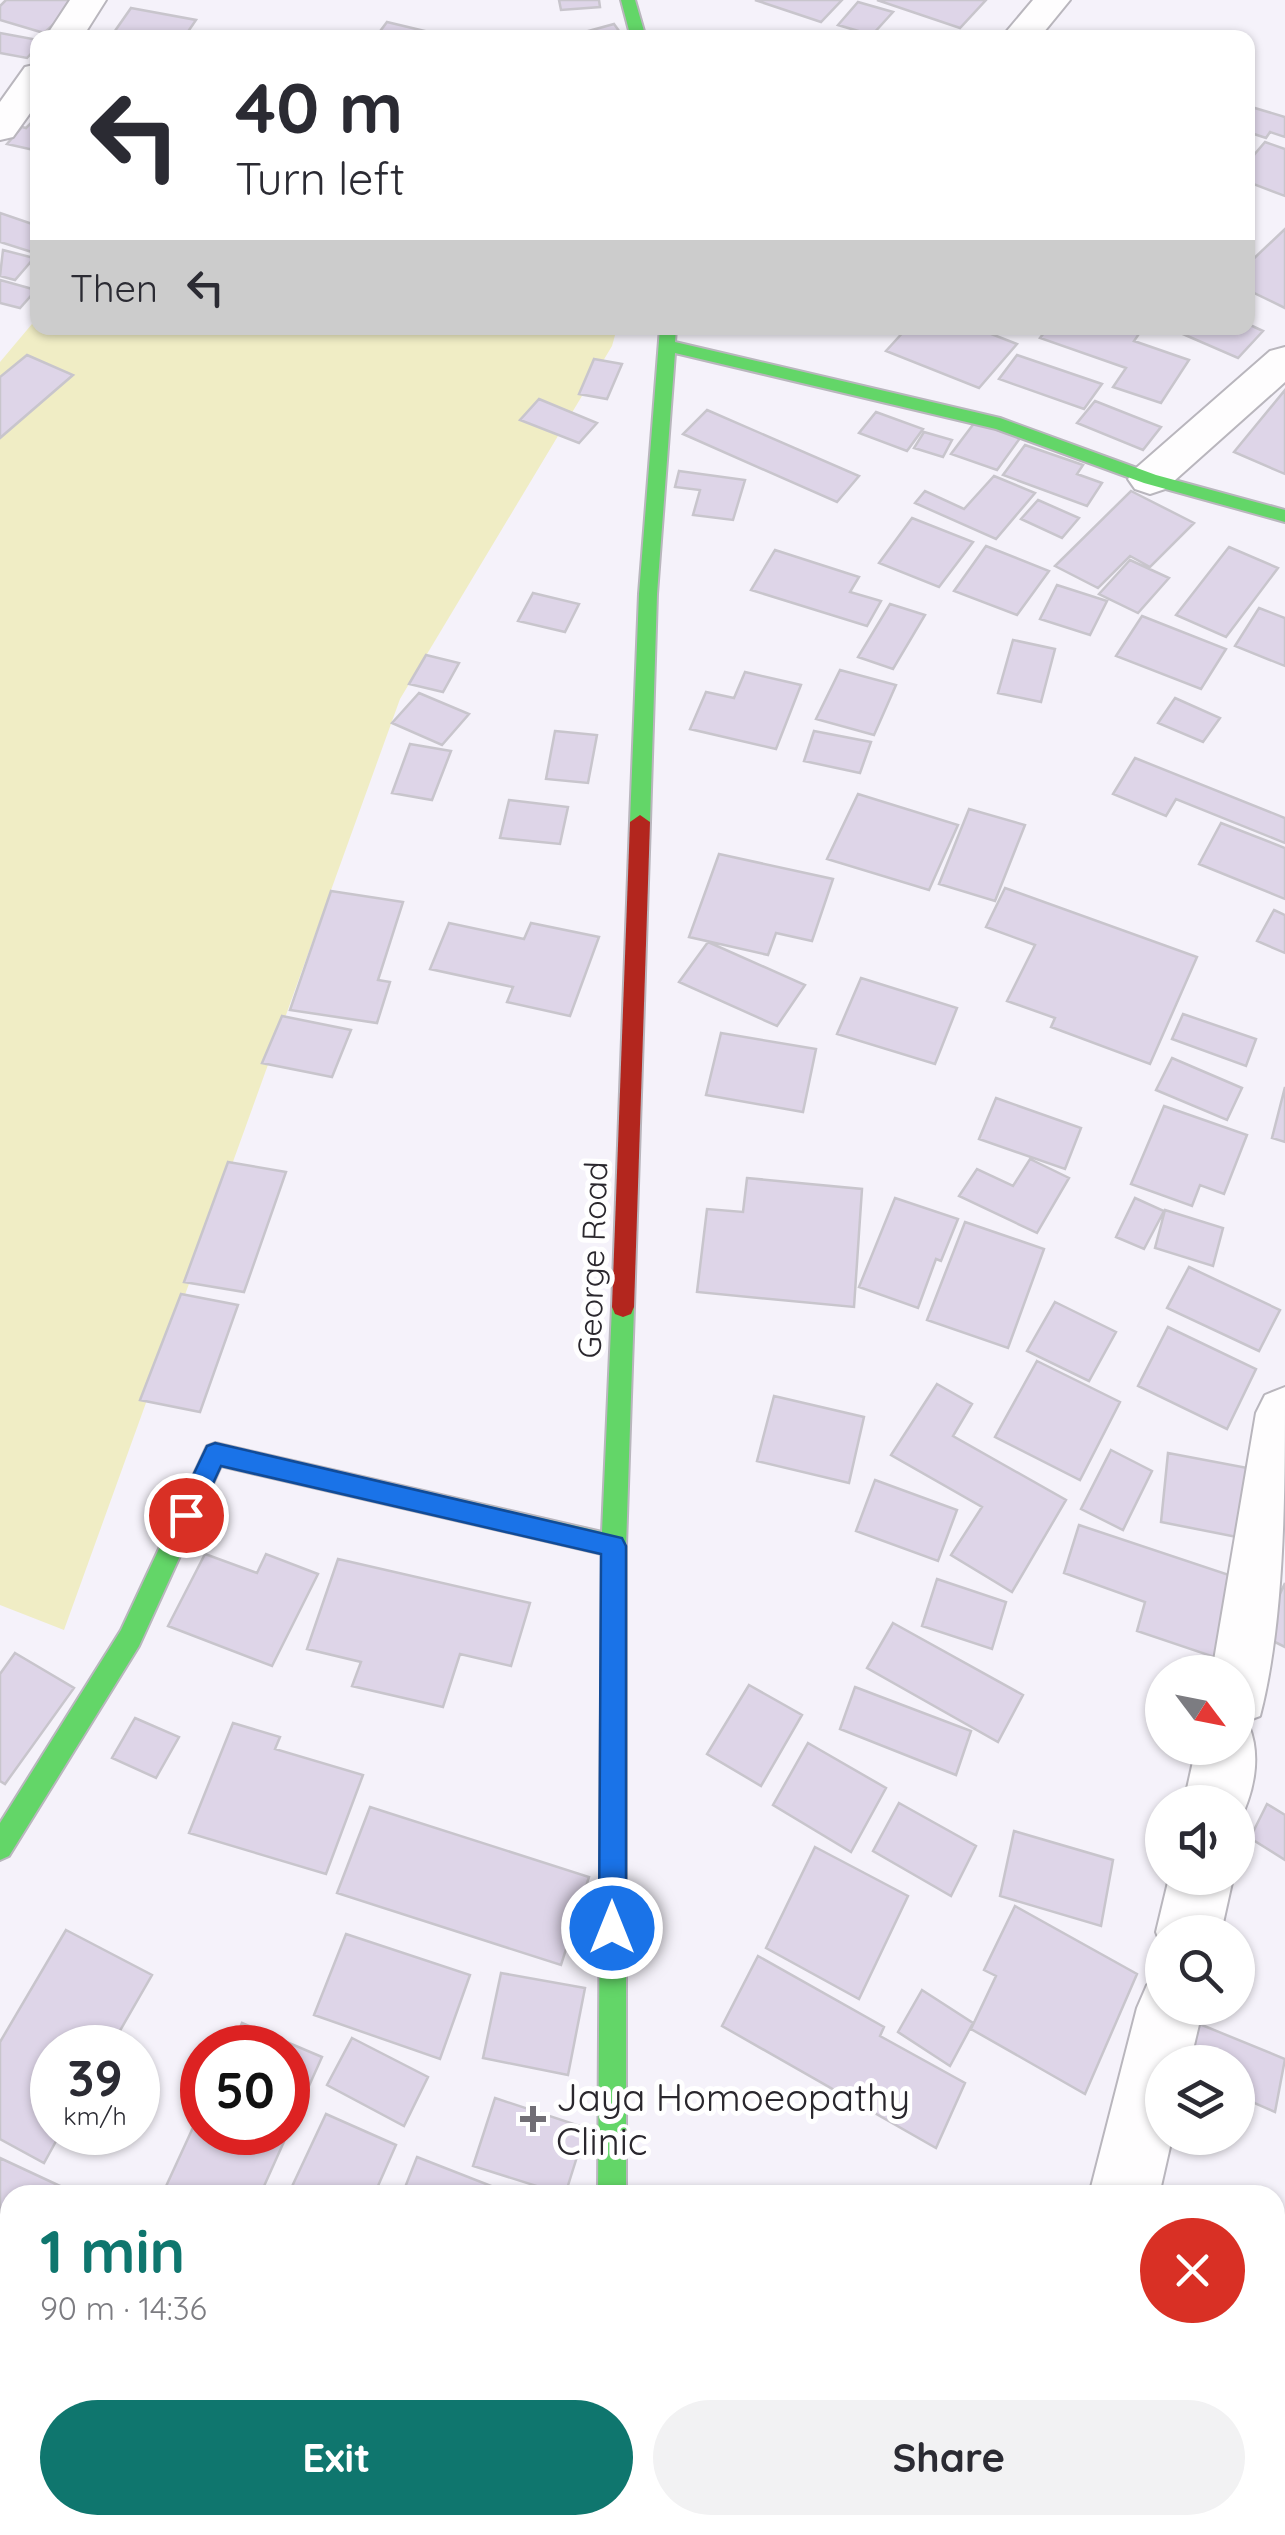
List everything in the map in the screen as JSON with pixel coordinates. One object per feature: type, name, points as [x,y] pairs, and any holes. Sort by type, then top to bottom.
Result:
[{"type":"main road","points":[[628,0],[637,30]]},
{"type":"main road","points":[[668,337],[1000,424],[1150,479],[1285,516]]},
{"type":"main road","name":"George Road","points":[[612,2185],[614,1546],[648,594],[668,337]]},
{"type":"main road","points":[[0,1846],[130,1638],[215,1454],[614,1546]]},
{"type":"street","points":[[68,30],[88,0]]},
{"type":"street","points":[[1026,30],[1052,0]]},
{"type":"street","points":[[0,130],[30,86]]},
{"type":"street","points":[[1150,479],[1285,360]]},
{"type":"street","points":[[1246,1655],[1285,1412]]},
{"type":"street","points":[[1126,2185],[1166,2025]]},
{"type":"shaded area","points":[[30,326],[30,335],[615,335],[400,699],[64,1630],[0,1605],[0,362]]},
{"type":"building","points":[[6,0],[80,0],[47,30],[0,20],[0,6]]},
{"type":"building","points":[[559,0],[599,0],[600,7],[561,10]]},
{"type":"building","points":[[755,0],[842,0],[821,22]]},
{"type":"building","points":[[877,0],[986,0],[960,28]]},
{"type":"building","points":[[858,2],[893,12],[877,30],[838,25]]},
{"type":"building","points":[[131,8],[196,20],[189,30],[116,30]]},
{"type":"building","points":[[387,22],[420,30],[381,30]]},
{"type":"building","points":[[614,24],[618,30],[592,30]]},
{"type":"building","points":[[0,33],[30,39],[27,58],[0,53]]},
{"type":"building","points":[[1255,108],[1285,117],[1285,137],[1270,132],[1266,138],[1255,134]]},
{"type":"building","points":[[30,124],[30,149],[7,144],[22,127]]},
{"type":"building","points":[[1265,142],[1285,149],[1285,196],[1255,185],[1255,154]]},
{"type":"building","points":[[0,213],[30,223],[30,251],[0,242]]},
{"type":"building","points":[[1285,229],[1285,308],[1255,293],[1255,257]]},
{"type":"building","points":[[3,250],[30,257],[30,263],[15,280],[0,276]]},
{"type":"building","points":[[0,280],[30,288],[30,297],[20,308],[0,303]]},
{"type":"building","points":[[1255,327],[1263,331],[1238,358],[1185,335],[1255,335]]},
{"type":"building","points":[[901,335],[994,335],[1017,344],[979,388],[886,351]]},
{"type":"building","points":[[1138,335],[1134,341],[1189,360],[1161,403],[1113,387],[1126,368],[1040,338]]},
{"type":"building","points":[[27,355],[73,375],[0,438],[0,377]]},
{"type":"building","points":[[1017,355],[1102,384],[1084,409],[999,379]]},
{"type":"building","points":[[594,359],[622,364],[607,399],[579,394]]},
{"type":"building","points":[[1285,390],[1285,474],[1234,452]]},
{"type":"building","points":[[539,399],[597,423],[579,443],[520,420]]},
{"type":"building","points":[[1095,401],[1161,427],[1143,450],[1077,423]]},
{"type":"building","points":[[707,410],[859,476],[837,502],[683,434]]},
{"type":"building","points":[[876,412],[923,429],[907,451],[859,433]]},
{"type":"building","points":[[975,422],[1020,438],[997,470],[951,454]]},
{"type":"building","points":[[924,432],[952,440],[943,457],[914,448]]},
{"type":"building","points":[[1025,445],[1083,465],[1077,474],[1102,483],[1087,506],[1003,475]]},
{"type":"building","points":[[679,471],[745,480],[733,520],[693,515],[700,490],[675,487]]},
{"type":"building","points":[[994,476],[1035,493],[996,539],[915,503],[925,491],[964,509]]},
{"type":"building","points":[[1131,491],[1194,523],[1150,567],[1130,556],[1098,588],[1055,566]]},
{"type":"building","points":[[1038,500],[1079,518],[1062,538],[1021,519]]},
{"type":"building","points":[[912,518],[973,542],[939,587],[879,563]]},
{"type":"building","points":[[986,546],[1049,571],[1017,615],[954,591]]},
{"type":"building","points":[[1229,547],[1278,568],[1226,637],[1176,615]]},
{"type":"building","points":[[775,550],[859,577],[850,592],[881,601],[867,626],[751,590]]},
{"type":"building","points":[[1130,560],[1169,578],[1138,613],[1099,594]]},
{"type":"building","points":[[1057,585],[1107,601],[1090,635],[1040,619]]},
{"type":"building","points":[[533,593],[579,604],[565,632],[518,621]]},
{"type":"building","points":[[890,604],[925,615],[893,669],[858,657]]},
{"type":"building","points":[[1259,608],[1285,618],[1285,666],[1235,646]]},
{"type":"building","points":[[1142,616],[1226,649],[1201,689],[1116,656]]},
{"type":"building","points":[[1013,640],[1055,649],[1041,702],[998,693]]},
{"type":"building","points":[[426,655],[459,663],[443,692],[409,684]]},
{"type":"building","points":[[840,670],[896,685],[874,735],[816,719]]},
{"type":"building","points":[[745,672],[801,685],[776,749],[690,729],[706,692],[734,698]]},
{"type":"building","points":[[419,693],[469,714],[442,745],[392,723]]},
{"type":"building","points":[[1175,698],[1220,718],[1203,742],[1158,723]]},
{"type":"building","points":[[555,731],[597,735],[588,783],[546,779]]},
{"type":"building","points":[[814,731],[871,742],[860,773],[804,761]]},
{"type":"building","points":[[410,744],[451,751],[432,800],[392,793]]},
{"type":"building","points":[[1135,758],[1285,818],[1285,843],[1176,799],[1166,816],[1113,794]]},
{"type":"building","points":[[858,794],[958,825],[929,890],[827,859]]},
{"type":"building","points":[[509,800],[568,807],[560,844],[500,838]]},
{"type":"building","points":[[969,809],[1025,825],[995,901],[939,884]]},
{"type":"building","points":[[1221,823],[1285,848],[1285,899],[1199,864]]},
{"type":"building","points":[[719,854],[833,879],[812,941],[776,933],[768,955],[689,937]]},
{"type":"building","points":[[1005,888],[1197,957],[1150,1064],[1051,1027],[1055,1018],[1007,1001],[1035,945],[986,927]]},
{"type":"building","points":[[331,891],[403,902],[378,980],[390,982],[377,1023],[290,1010]]},
{"type":"building","points":[[1274,910],[1285,915],[1285,953],[1257,941]]},
{"type":"building","points":[[449,923],[524,939],[531,923],[599,937],[570,1016],[507,1002],[513,987],[430,969]]},
{"type":"building","points":[[708,942],[805,985],[777,1026],[679,982]]},
{"type":"building","points":[[861,978],[957,1008],[935,1064],[837,1034]]},
{"type":"building","points":[[1183,1014],[1256,1039],[1246,1066],[1172,1039]]},
{"type":"building","points":[[282,1016],[351,1030],[332,1077],[262,1063]]},
{"type":"building","points":[[721,1033],[816,1049],[803,1112],[706,1095]]},
{"type":"building","points":[[1172,1058],[1242,1088],[1227,1120],[1156,1090]]},
{"type":"building","points":[[1285,1087],[1285,1142],[1272,1138]]},
{"type":"building","points":[[996,1098],[1081,1128],[1065,1169],[979,1139]]},
{"type":"building","points":[[1164,1106],[1247,1135],[1224,1194],[1200,1185],[1192,1206],[1131,1184]]},
{"type":"building","points":[[1030,1159],[1069,1178],[1037,1233],[959,1196],[977,1169],[1013,1186]]},
{"type":"building","points":[[228,1162],[286,1172],[244,1292],[184,1282]]},
{"type":"building","points":[[747,1178],[862,1189],[854,1307],[697,1292],[707,1209],[743,1212]]},
{"type":"building","points":[[895,1198],[958,1219],[941,1261],[936,1259],[918,1308],[859,1287]]},
{"type":"building","points":[[1135,1198],[1164,1211],[1144,1249],[1116,1237]]},
{"type":"building","points":[[1165,1210],[1223,1228],[1213,1266],[1155,1248]]},
{"type":"building","points":[[965,1222],[1044,1249],[1008,1348],[927,1320]]},
{"type":"building","points":[[1189,1267],[1280,1310],[1259,1351],[1167,1308]]},
{"type":"building","points":[[181,1294],[238,1305],[200,1412],[140,1400]]},
{"type":"building","points":[[1055,1302],[1116,1332],[1089,1381],[1027,1351]]},
{"type":"building","points":[[1168,1327],[1256,1369],[1227,1429],[1138,1386]]},
{"type":"building","points":[[1037,1361],[1120,1402],[1080,1480],[995,1437]]},
{"type":"building","points":[[937,1384],[972,1404],[953,1436],[1066,1500],[1012,1592],[951,1555],[982,1507],[891,1455]]},
{"type":"building","points":[[774,1396],[864,1417],[849,1483],[757,1461]]},
{"type":"building","points":[[1111,1450],[1152,1471],[1123,1530],[1081,1509]]},
{"type":"building","points":[[1168,1453],[1258,1470],[1252,1540],[1161,1522]]},
{"type":"building","points":[[875,1480],[957,1510],[938,1561],[856,1531]]},
{"type":"building","points":[[1079,1525],[1244,1580],[1224,1655],[1208,1655],[1137,1631],[1145,1602],[1064,1573]]},
{"type":"building","points":[[205,1554],[257,1573],[266,1554],[318,1574],[272,1666],[168,1626]]},
{"type":"building","points":[[338,1559],[530,1603],[511,1666],[460,1654],[443,1707],[352,1686],[361,1662],[307,1649]]},
{"type":"building","points":[[937,1579],[1006,1602],[992,1649],[922,1626]]},
{"type":"building","points":[[1285,1583],[1285,1647],[1261,1635]]},
{"type":"building","points":[[893,1623],[1023,1695],[998,1742],[867,1668]]},
{"type":"building","points":[[15,1653],[74,1688],[5,1784],[0,1781],[0,1674]]},
{"type":"building","points":[[749,1685],[802,1715],[761,1786],[707,1754]]},
{"type":"building","points":[[855,1687],[971,1731],[956,1775],[840,1729]]},
{"type":"building","points":[[135,1718],[179,1737],[156,1778],[112,1758]]},
{"type":"building","points":[[233,1723],[280,1737],[275,1749],[363,1775],[326,1874],[189,1833]]},
{"type":"building","points":[[808,1743],[886,1788],[851,1852],[773,1805]]},
{"type":"building","points":[[899,1803],[976,1846],[951,1896],[873,1851]]},
{"type":"building","points":[[1267,1804],[1285,1815],[1285,1860],[1255,1841],[1255,1828]]},
{"type":"building","points":[[370,1807],[589,1877],[561,1965],[337,1893]]},
{"type":"building","points":[[1014,1831],[1113,1860],[1101,1926],[1000,1896]]},
{"type":"building","points":[[815,1847],[908,1896],[859,1999],[766,1948]]},
{"type":"building","points":[[1015,1906],[1137,1974],[1085,2094],[971,2029],[996,1976],[984,1970]]},
{"type":"building","points":[[66,1930],[152,1975],[123,2025],[30,2025],[30,2155],[48,2155],[44,2163],[0,2139],[0,2042]]},
{"type":"building","points":[[346,1934],[470,1975],[440,2059],[314,2015]]},
{"type":"building","points":[[758,1956],[884,2027],[880,2036],[965,2083],[936,2148],[722,2026]]},
{"type":"building","points":[[501,1973],[585,1988],[568,2075],[483,2058]]},
{"type":"building","points":[[922,1990],[973,2023],[950,2066],[898,2032]]},
{"type":"building","points":[[1196,2025],[1202,2025],[1251,2045],[1191,2045]]},
{"type":"building","points":[[352,2038],[428,2077],[404,2126],[327,2085]]},
{"type":"building","points":[[1255,2047],[1285,2059],[1275,2112],[1255,2103]]},
{"type":"building","points":[[310,2052],[322,2057],[310,2084]]},
{"type":"building","points":[[495,2098],[586,2128],[568,2185],[533,2185],[473,2166]]},
{"type":"building","points":[[326,2114],[396,2145],[378,2185],[293,2185]]},
{"type":"building","points":[[180,2155],[278,2155],[264,2185],[167,2185]]},
{"type":"building","points":[[417,2157],[488,2185],[406,2185]]},
{"type":"building","points":[[0,2158],[58,2185],[0,2185]]},
{"type":"traffic: fast","points":[[628,0],[637,30]]},
{"type":"traffic: fast","points":[[640,822],[648,594],[667,335]]},
{"type":"traffic: fast","points":[[668,346],[1000,424],[1150,479],[1285,516]]},
{"type":"traffic: fast","points":[[612,2185],[614,1546],[623,1307]]},
{"type":"traffic: fast","points":[[0,1847],[130,1638],[215,1454],[614,1546]]},
{"type":"traffic: jam","points":[[623,1307],[640,822]]},
{"type":"place","name":"Jaya Homoeopathy Clinic","points":[[533,2119]]},
{"type":"route","points":[[186,1515],[215,1454],[614,1546],[612,1928]]}]
